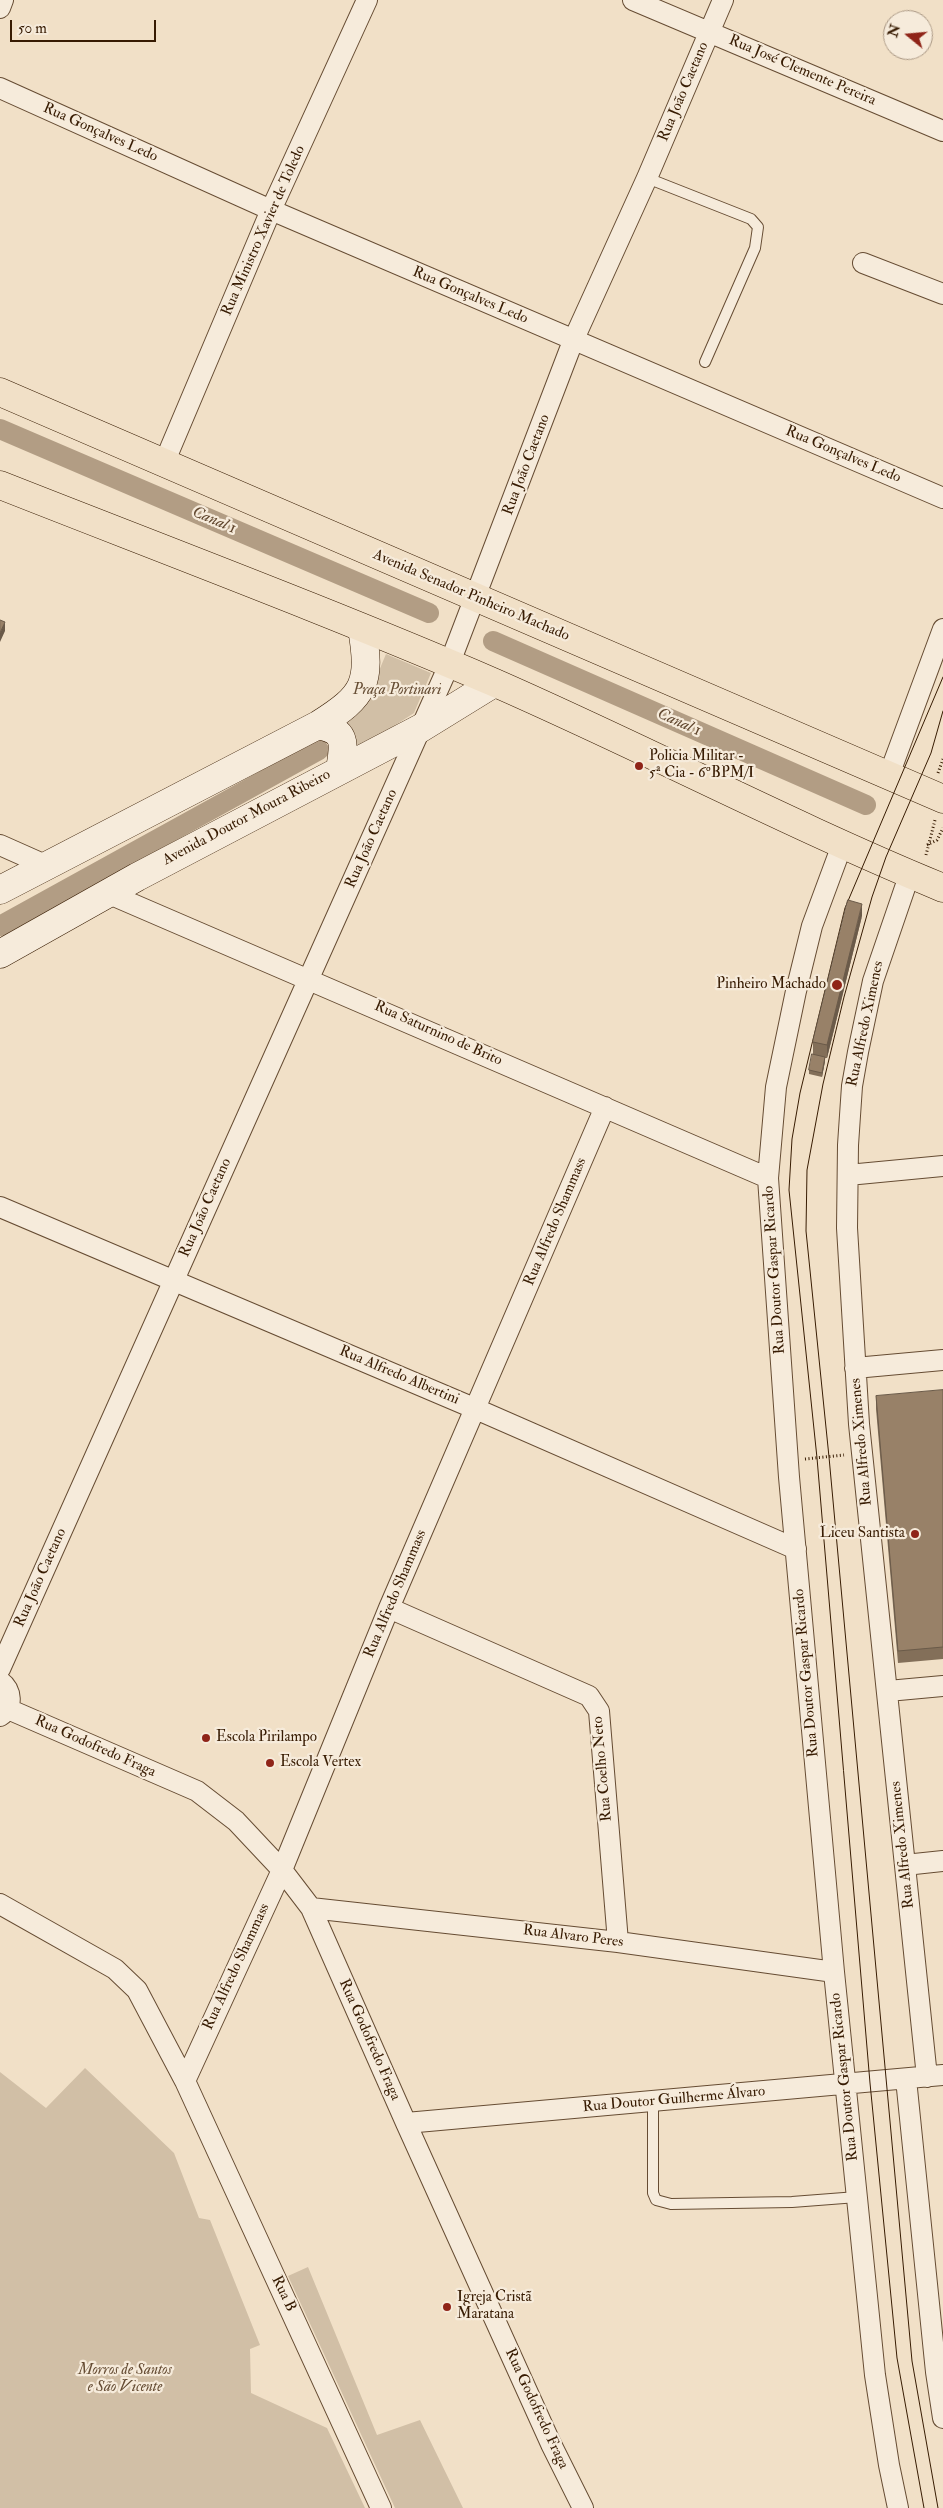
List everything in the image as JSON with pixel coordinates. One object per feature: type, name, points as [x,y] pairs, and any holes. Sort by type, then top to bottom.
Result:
[{"type":"main road","name":"Avenida Senador Pinheiro Machado","points":[[0,392],[164,463],[474,603],[889,775],[939,810]]},
{"type":"main road","points":[[0,485],[362,628],[451,660],[494,683],[842,845],[920,867],[943,888]]},
{"type":"street","points":[[0,8],[3,0]]},
{"type":"street","name":"Rua Ministro Xavier de Toledo","points":[[164,463],[271,210],[368,0]]},
{"type":"street","name":"Rua José Clemente Pereira","points":[[633,0],[943,131]]},
{"type":"street","name":"Rua João Caetano","points":[[0,1669],[451,660],[573,341],[647,178],[723,0]]},
{"type":"street","name":"Rua Gonçalves Ledo","points":[[0,88],[271,210],[943,498]]},
{"type":"street","points":[[863,263],[943,294]]},
{"type":"street","points":[[0,890],[340,712],[357,695],[366,677],[367,656],[362,628]]},
{"type":"street","points":[[889,775],[943,629]]},
{"type":"street","name":"Avenida Doutor Moura Ribeiro","points":[[0,954],[107,893],[421,728],[494,683]]},
{"type":"street","points":[[318,725],[334,729],[342,738],[343,753],[340,770]]},
{"type":"street","points":[[0,845],[45,865]]},
{"type":"street","name":"Rua Doutor Gaspar Ricardo","points":[[842,845],[812,926],[796,991],[776,1087],[768,1178],[796,1549],[834,1972],[875,2375],[889,2465],[898,2508]]},
{"type":"street","name":"Rua Alfredo Ximenes","points":[[920,867],[873,981],[858,1052],[852,1086],[847,1228],[855,1368],[905,1865],[935,2076]]},
{"type":"street","name":"Rua Saturnino de Brito","points":[[107,893],[309,978],[768,1178]]},
{"type":"street","name":"Rua Alfredo Shammass","points":[[185,2081],[282,1870],[389,1608],[606,1107]]},
{"type":"street","points":[[848,1174],[943,1166]]},
{"type":"street","name":"Rua Alfredo Albertini","points":[[0,1208],[476,1409],[796,1549]]},
{"type":"street","points":[[855,1368],[943,1360]]},
{"type":"street","name":"Rua Coelho Neto","points":[[389,1608],[589,1696],[598,1711],[618,1942]]},
{"type":"street","points":[[0,1681],[9,1691],[10,1703],[4,1712]]},
{"type":"street","points":[[888,1691],[943,1686]]},
{"type":"street","name":"Rua Godofredo Fraga","points":[[4,1712],[197,1791],[236,1821],[282,1870],[310,1908],[547,2435],[583,2508]]},
{"type":"street","points":[[905,1865],[943,1860]]},
{"type":"street","name":"Rua B","points":[[0,1904],[115,1969],[137,1990],[185,2081],[381,2508]]},
{"type":"street","name":"Rua Alvaro Peres","points":[[310,1908],[618,1942],[834,1972]]},
{"type":"street","name":"Rua Doutor Guilherme Álvaro","points":[[406,2123],[935,2076]]},
{"type":"street","points":[[906,2079],[936,2372],[943,2418]]},
{"type":"lane","points":[[647,178],[751,219],[758,227],[759,237],[755,248],[705,362]]},
{"type":"lane","points":[[653,2102],[653,2192],[656,2200],[663,2203],[681,2204],[792,2202],[857,2197]]},
{"type":"path","points":[[920,867],[926,855],[926,846],[939,810]]},
{"type":"path","points":[[926,846],[937,840],[943,828]]},
{"type":"path","points":[[806,1466],[805,1459],[845,1455],[844,1448]]},
{"type":"green space","name":"Praça Portinari","points":[[386,654],[431,673],[414,713],[357,750],[342,725],[371,690]]},
{"type":"green space","name":"Morros de Santos e São Vicente","points":[[85,2068],[174,2153],[199,2218],[210,2220],[260,2345],[250,2349],[251,2393],[327,2428],[365,2508],[0,2508],[0,2072],[46,2108]]},
{"type":"green space","points":[[308,2267],[377,2435],[420,2420],[463,2508],[395,2508],[288,2276]]},
{"type":"building","points":[[0,620],[5,622],[0,633]]},
{"type":"building","name":"Pinheiro Machado","points":[[848,900],[862,904],[827,1045],[813,1042]]},
{"type":"building","points":[[812,1054],[825,1057],[822,1073],[809,1070]]},
{"type":"building","name":"Liceu Santista","points":[[943,1390],[943,1647],[898,1651],[876,1396]]},
{"type":"waterway","name":"Canal 1","points":[[0,429],[429,613]]},
{"type":"waterway","name":"Canal 1","points":[[493,641],[866,805]]},
{"type":"waterway","points":[[0,926],[319,750]]},
{"type":"tram line","points":[[924,2508],[897,2358],[870,2083],[817,1458],[789,1190],[792,1139],[800,1093],[845,908],[943,677]]},
{"type":"tram line","points":[[938,2508],[912,2361],[829,1457],[806,1231],[807,1170],[823,1084],[844,997],[872,897],[886,857],[931,753],[943,711]]},
{"type":"place","name":"Policia Militar - 5ª Cia - 6ºBPM/I","points":[[639,766]]},
{"type":"place","name":"Pinheiro Machado","points":[[837,985]]},
{"type":"place","name":"Liceu Santista","points":[[915,1534]]},
{"type":"place","name":"Escola Pirilampo","points":[[206,1738]]},
{"type":"place","name":"Escola Vertex","points":[[270,1763]]},
{"type":"place","name":"Igreja Cristã Maratana","points":[[447,2307]]}]
